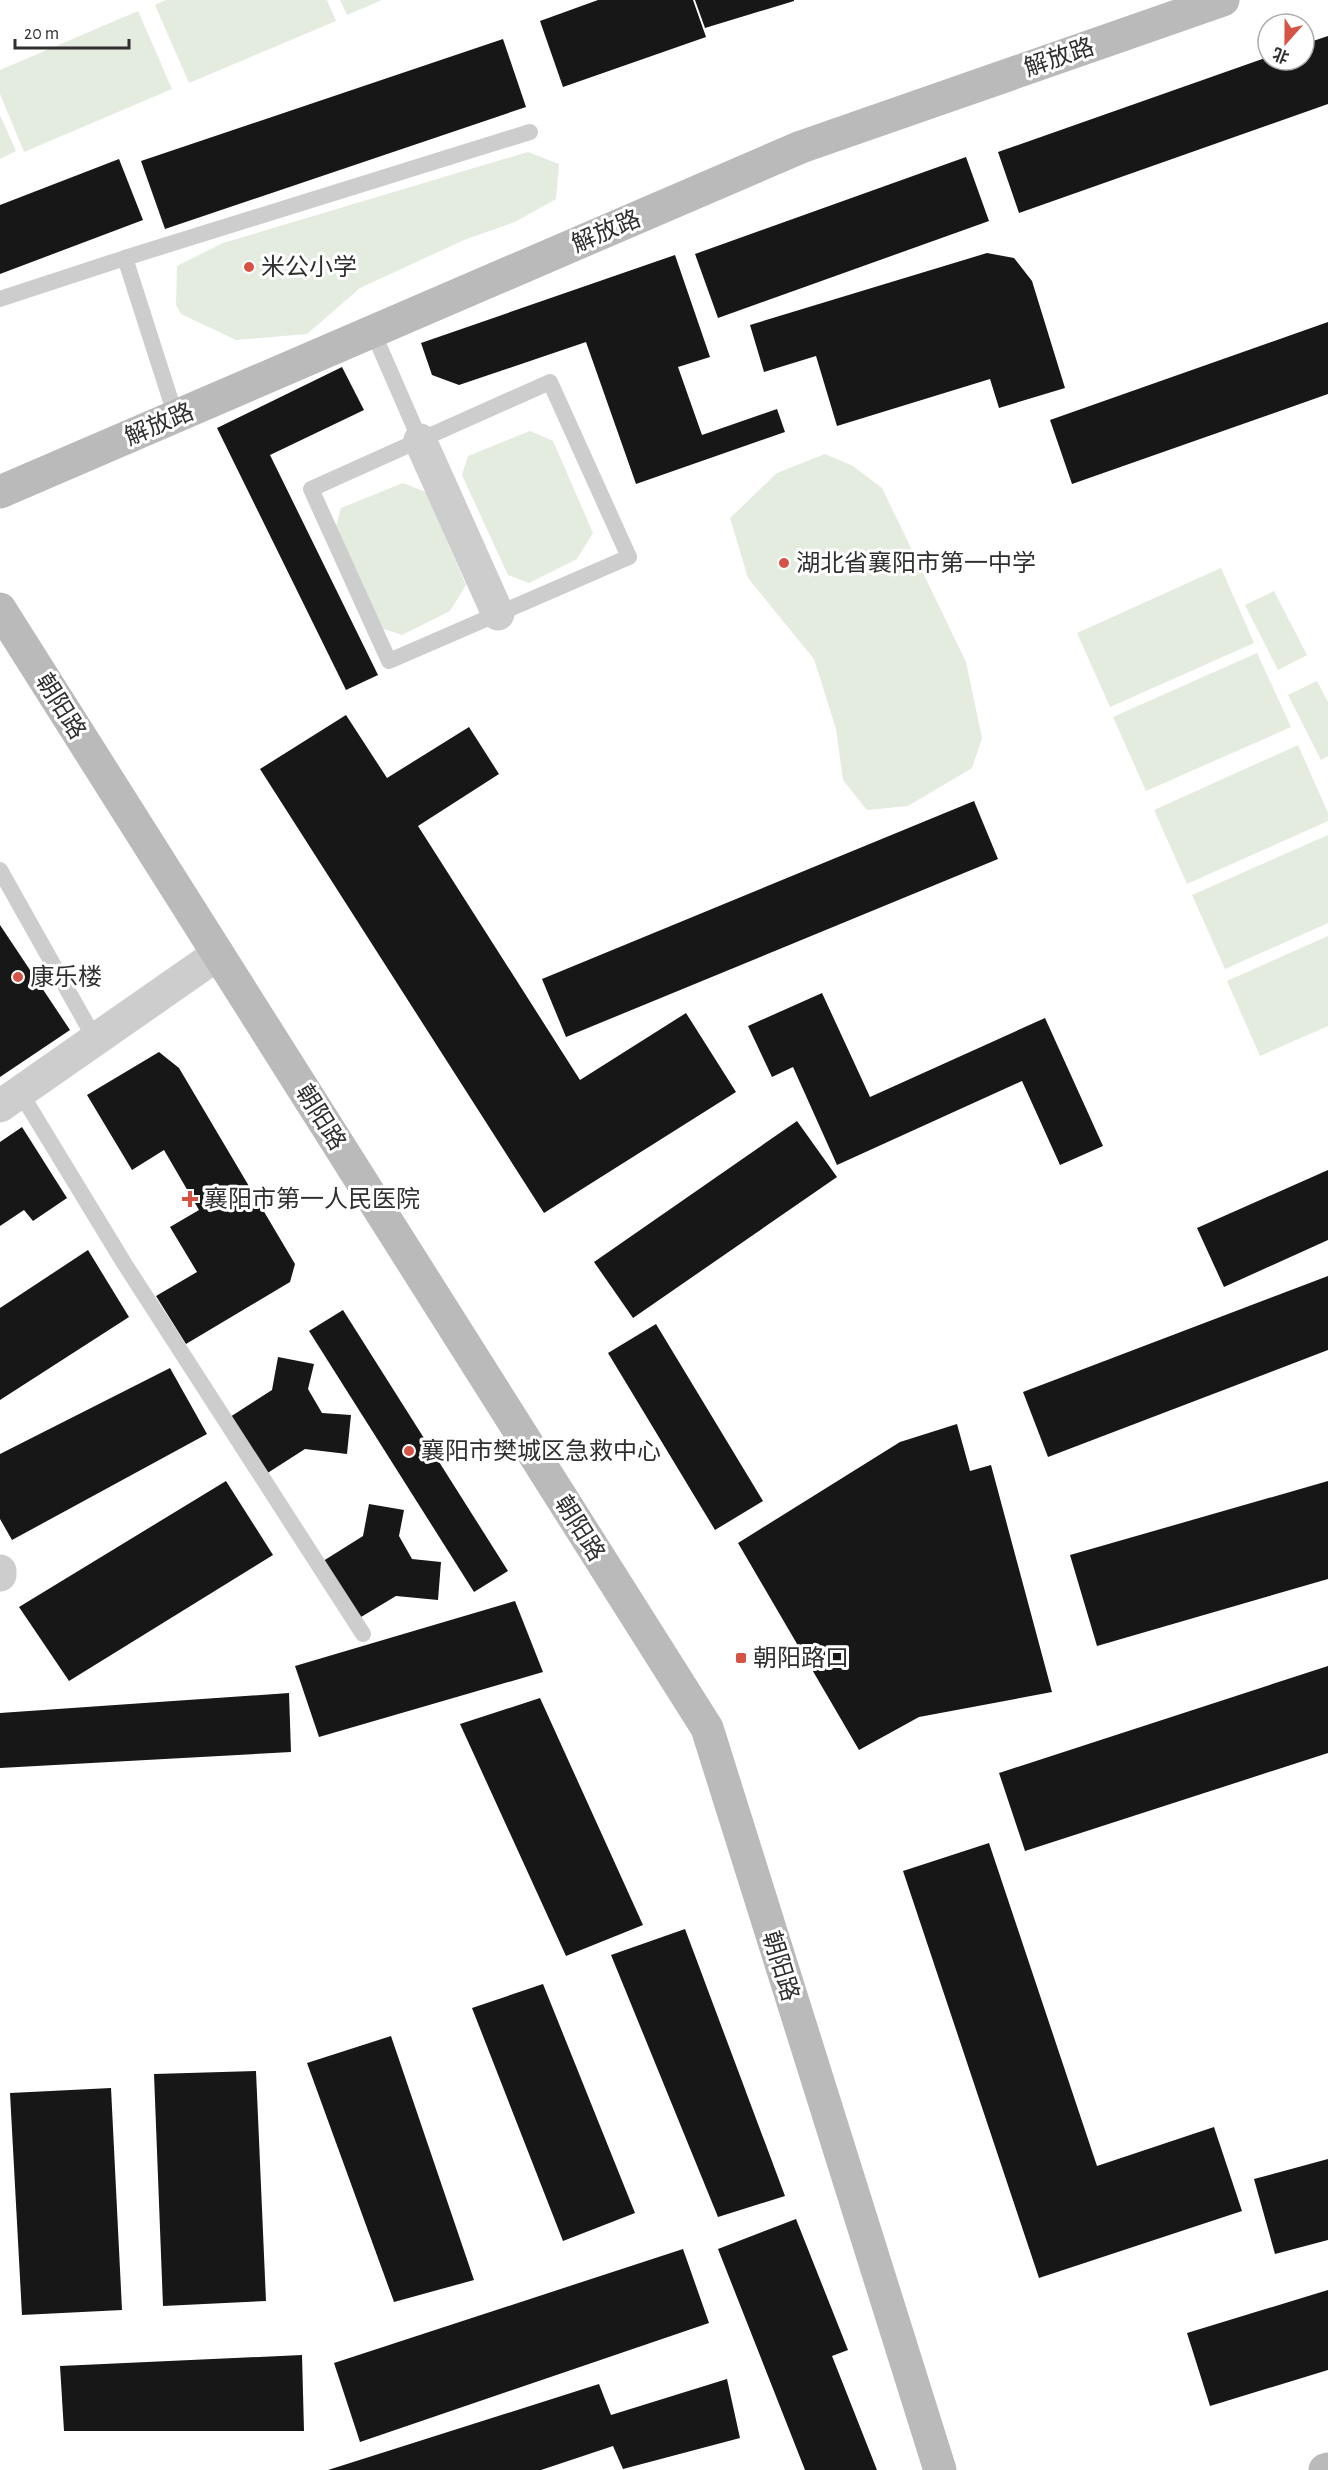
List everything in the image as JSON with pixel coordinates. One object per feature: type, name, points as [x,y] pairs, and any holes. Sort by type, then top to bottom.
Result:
[{"type":"main road","name":"解放路","points":[[0,492],[801,147],[1223,0]]},
{"type":"main road","name":"朝阳路","points":[[0,609],[707,1728],[940,2470]]},
{"type":"street","points":[[420,440],[498,614]]},
{"type":"street","points":[[10,1099],[218,954]]},
{"type":"lane","points":[[0,299],[530,132]]},
{"type":"lane","points":[[125,258],[176,417]]},
{"type":"lane","points":[[373,332],[420,440]]},
{"type":"lane","points":[[550,382],[629,557],[389,662],[311,489],[420,440],[550,382]]},
{"type":"lane","points":[[0,870],[95,1039]]},
{"type":"lane","points":[[10,1099],[124,1263],[363,1634]]},
{"type":"shaded area","points":[[166,0],[327,0],[336,21],[189,83],[155,5]]},
{"type":"shaded area","points":[[340,0],[382,0],[347,15]]},
{"type":"shaded area","points":[[138,11],[172,89],[24,152],[0,94],[0,70]]},
{"type":"shaded area","points":[[0,115],[16,151],[0,159]]},
{"type":"shaded area","points":[[528,152],[559,164],[556,199],[515,222],[464,240],[360,288],[307,334],[236,340],[181,314],[176,305],[177,266],[223,243]]},
{"type":"shaded area","points":[[530,431],[553,441],[593,533],[577,559],[529,583],[508,575],[462,475],[468,456]]},
{"type":"shaded area","points":[[825,454],[853,466],[882,488],[966,662],[982,738],[972,768],[908,806],[867,810],[843,780],[836,729],[814,659],[748,578],[730,518],[777,473]]},
{"type":"shaded area","points":[[403,483],[426,492],[466,585],[450,611],[402,635],[381,628],[336,527],[341,508]]},
{"type":"shaded area","points":[[1221,568],[1254,643],[1110,707],[1077,633]]},
{"type":"shaded area","points":[[1274,591],[1307,655],[1278,670],[1245,605]]},
{"type":"shaded area","points":[[1257,653],[1291,727],[1146,791],[1113,717]]},
{"type":"shaded area","points":[[1317,681],[1328,702],[1328,756],[1321,760],[1288,695]]},
{"type":"shaded area","points":[[1298,745],[1328,813],[1328,821],[1187,884],[1154,810]]},
{"type":"shaded area","points":[[1328,835],[1328,923],[1225,969],[1192,895]]},
{"type":"shaded area","points":[[1328,936],[1328,1026],[1260,1056],[1227,981]]},
{"type":"building","points":[[598,0],[693,0],[706,37],[563,87],[540,21]]},
{"type":"building","points":[[695,0],[794,0],[794,1],[705,28]]},
{"type":"building","points":[[1328,36],[1328,104],[1019,213],[998,152],[1256,61],[1256,72],[1316,72],[1316,40]]},
{"type":"building","points":[[503,39],[526,107],[165,229],[141,161]]},
{"type":"building","points":[[966,157],[989,221],[718,318],[695,254]]},
{"type":"building","points":[[119,159],[143,220],[0,274],[0,205]]},
{"type":"building","points":[[987,253],[1014,258],[1032,281],[1065,388],[999,408],[990,379],[837,426],[816,356],[764,372],[750,325]]},
{"type":"building","points":[[675,255],[710,357],[678,367],[702,435],[777,409],[785,432],[636,484],[586,342],[459,385],[432,375],[421,343]]},
{"type":"building","points":[[1328,322],[1328,394],[1072,484],[1050,420]]},
{"type":"building","points":[[342,367],[364,410],[270,455],[378,675],[346,690],[217,428]]},
{"type":"building","points":[[346,715],[387,778],[469,727],[499,774],[418,826],[580,1080],[686,1013],[736,1092],[544,1213],[260,769]]},
{"type":"building","points":[[974,801],[998,859],[566,1037],[542,979]]},
{"type":"building","name":"康乐楼","points":[[0,925],[70,1030],[0,1077]]},
{"type":"building","points":[[822,993],[870,1097],[1045,1018],[1103,1146],[1060,1165],[1022,1081],[837,1165],[793,1067],[772,1077],[748,1026]]},
{"type":"building","points":[[159,1052],[179,1068],[295,1264],[290,1282],[186,1344],[156,1296],[197,1272],[170,1227],[199,1210],[164,1150],[132,1170],[87,1095]]},
{"type":"building","points":[[797,1121],[837,1177],[633,1318],[594,1262]]},
{"type":"building","points":[[22,1127],[67,1198],[33,1221],[24,1210],[0,1226],[0,1142]]},
{"type":"building","points":[[1328,1170],[1328,1240],[1224,1287],[1197,1228]]},
{"type":"building","points":[[88,1250],[129,1317],[0,1400],[0,1308]]},
{"type":"building","points":[[1328,1276],[1328,1350],[1048,1457],[1023,1392]]},
{"type":"building","name":"襄阳市樊城区急救中心","points":[[343,1310],[508,1571],[474,1592],[309,1331]]},
{"type":"building","points":[[656,1324],[763,1501],[715,1530],[608,1353]]},
{"type":"building","points":[[278,1357],[314,1364],[308,1389],[322,1413],[351,1415],[347,1454],[305,1449],[266,1474],[230,1417],[272,1390]]},
{"type":"building","points":[[170,1368],[207,1434],[12,1540],[0,1519],[0,1454]]},
{"type":"building","points":[[957,1424],[970,1471],[991,1465],[1052,1692],[919,1717],[859,1750],[738,1543],[900,1442]]},
{"type":"building","points":[[226,1481],[273,1555],[69,1681],[19,1607]]},
{"type":"building","points":[[1328,1481],[1328,1579],[1097,1646],[1070,1555]]},
{"type":"building","points":[[369,1504],[404,1510],[399,1536],[412,1559],[441,1562],[438,1600],[396,1596],[356,1620],[320,1563],[363,1536]]},
{"type":"building","points":[[515,1601],[543,1672],[319,1737],[295,1666]]},
{"type":"building","points":[[1328,1666],[1328,1753],[1025,1851],[999,1773]]},
{"type":"building","points":[[289,1693],[291,1752],[0,1768],[0,1713]]},
{"type":"building","points":[[540,1698],[643,1925],[566,1956],[460,1724]]},
{"type":"building","points":[[989,1843],[1097,2166],[1214,2127],[1242,2211],[1039,2278],[903,1871]]},
{"type":"building","points":[[685,1929],[785,2196],[718,2217],[611,1955]]},
{"type":"building","points":[[543,1984],[635,2213],[563,2241],[472,2008]]},
{"type":"building","points":[[391,2036],[474,2280],[394,2302],[307,2063]]},
{"type":"building","points":[[256,2071],[266,2301],[163,2306],[154,2074]]},
{"type":"building","points":[[111,2088],[122,2310],[22,2315],[10,2093]]},
{"type":"building","points":[[1328,2159],[1328,2240],[1275,2254],[1254,2179]]},
{"type":"building","points":[[796,2219],[848,2350],[832,2356],[877,2470],[805,2470],[718,2249]]},
{"type":"building","points":[[683,2249],[709,2323],[360,2442],[334,2363]]},
{"type":"building","points":[[1328,2290],[1328,2370],[1210,2406],[1187,2333]]},
{"type":"building","points":[[302,2355],[304,2431],[64,2431],[60,2366]]},
{"type":"building","points":[[727,2379],[740,2438],[623,2469],[613,2446],[541,2470],[328,2470],[599,2384],[611,2415]]},
{"type":"place","name":"米公小学","points":[[249,267]]},
{"type":"place","name":"湖北省襄阳市第一中学","points":[[784,563]]},
{"type":"place","name":"康乐楼","points":[[18,977]]},
{"type":"place","name":"襄阳市第一人民医院","points":[[190,1199]]},
{"type":"place","name":"襄阳市樊城区急救中心","points":[[409,1451]]},
{"type":"place","name":"朝阳路口","points":[[741,1658]]}]
